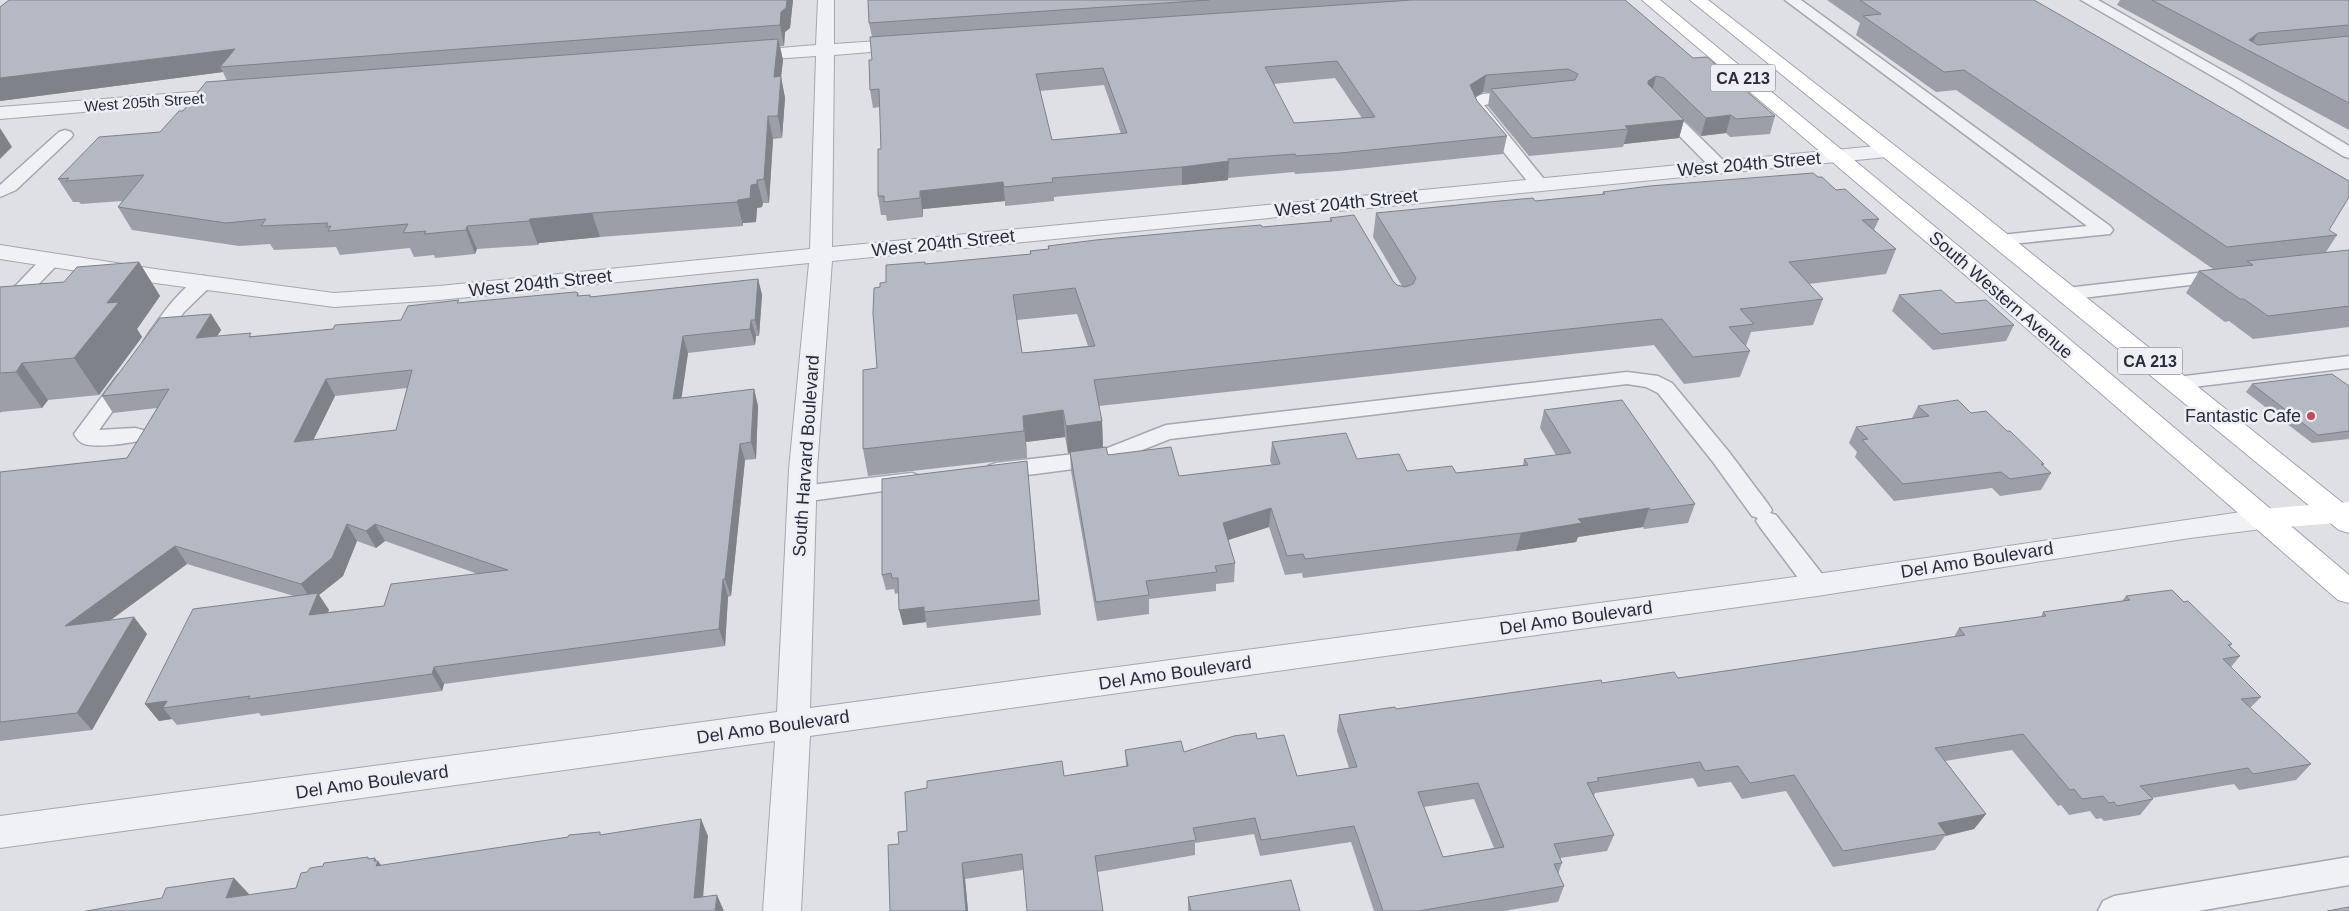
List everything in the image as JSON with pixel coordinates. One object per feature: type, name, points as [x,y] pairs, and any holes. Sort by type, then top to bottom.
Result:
[{"type":"main road","name":"South Western Avenue","points":[[1650,0],[1972,269],[2349,592]]},
{"type":"main road","name":"CA 213","points":[[1698,0],[2345,516]]},
{"type":"main road","name":"Del Amo Boulevard","points":[[2262,519],[2345,516]]},
{"type":"street","name":"South Harvard Boulevard","points":[[782,911],[793,725],[802,494],[821,256],[826,0]]},
{"type":"street","points":[[725,58],[923,43]]},
{"type":"street","name":"West 205th Street","points":[[0,112],[248,94]]},
{"type":"street","name":"West 204th Street","points":[[0,252],[334,300],[439,293],[821,256],[1347,211],[1539,184],[1887,151]]},
{"type":"street","name":"Del Amo Boulevard","points":[[0,832],[1816,585],[2190,528],[2262,519]]},
{"type":"lane","points":[[1792,0],[2104,230],[2000,240]]},
{"type":"lane","points":[[2088,0],[2236,84],[2349,153]]},
{"type":"lane","points":[[1538,95],[1483,99],[1476,104],[1482,115],[1539,184]]},
{"type":"lane","points":[[1653,100],[1720,167]]},
{"type":"lane","points":[[0,192],[10,186],[65,135]]},
{"type":"lane","points":[[0,313],[51,260]]},
{"type":"lane","points":[[2066,294],[2240,274]]},
{"type":"lane","points":[[135,435],[90,438],[85,434],[177,308],[204,282]]},
{"type":"lane","points":[[2176,383],[2349,362]]},
{"type":"lane","points":[[979,473],[1104,458],[1166,432],[1627,378],[1651,381],[1665,388],[1721,457],[1816,585]]},
{"type":"lane","points":[[802,494],[930,478]]},
{"type":"lane","points":[[2114,911],[2349,871]]},
{"type":"building","points":[[9,0],[787,0],[786,8],[781,12],[780,25],[220,67],[235,49],[0,78],[0,7]]},
{"type":"building","points":[[868,0],[1209,0],[869,23]]},
{"type":"building","points":[[1412,0],[1625,0],[1693,58],[1707,57],[1775,116],[1736,119],[1731,115],[1706,118],[1664,78],[1656,76],[1648,81],[1648,84],[1684,120],[1625,126],[1628,129],[1532,138],[1491,89],[1575,80],[1578,74],[1568,69],[1486,75],[1470,85],[1477,101],[1507,136],[1340,153],[1228,159],[1229,161],[1182,167],[1052,178],[1053,182],[1004,187],[1003,182],[920,191],[920,198],[884,202],[884,196],[878,196],[878,149],[881,149],[879,89],[870,90],[869,60],[872,60],[870,37]],"holes":[[[1337,61],[1375,117],[1294,123],[1265,67]],[[1103,68],[1127,133],[1052,140],[1036,74]]]},
{"type":"building","points":[[1860,0],[2034,0],[2349,181],[2349,197],[2329,230],[2337,235],[2227,247],[1964,70],[1944,72],[1863,16],[1881,14]]},
{"type":"building","points":[[2152,0],[2349,0],[2349,25],[2258,33],[2249,40],[2258,45],[2349,36],[2349,103]]},
{"type":"building","points":[[778,39],[774,77],[781,76],[778,116],[768,116],[764,179],[757,180],[757,184],[751,185],[750,198],[738,200],[737,202],[530,219],[529,221],[467,226],[466,230],[424,234],[426,231],[403,233],[408,224],[328,231],[331,226],[326,227],[328,223],[261,226],[266,219],[226,223],[118,207],[144,175],[66,181],[69,178],[58,179],[99,137],[160,132],[179,111],[183,111],[206,82]]},
{"type":"building","points":[[1813,173],[1818,177],[1822,177],[1836,190],[1845,189],[1879,219],[1862,220],[1896,249],[1789,262],[1823,299],[1740,309],[1754,324],[1729,327],[1750,351],[1693,357],[1662,319],[1094,380],[1102,421],[1066,426],[1063,410],[1023,416],[1024,431],[863,449],[863,370],[877,368],[873,313],[874,288],[880,287],[880,283],[886,282],[886,265],[925,262],[925,264],[1031,254],[1030,251],[1049,249],[1048,246],[1096,240],[1261,225],[1262,227],[1332,221],[1330,218],[1354,215],[1393,281],[1397,285],[1405,287],[1413,284],[1416,278],[1376,213],[1533,198],[1535,201],[1605,194],[1603,192],[1650,186]],"holes":[[[1075,288],[1095,346],[1022,353],[1013,295]]]},
{"type":"building","points":[[2349,250],[2349,306],[2268,316],[2199,271],[2253,265],[2247,261]]},
{"type":"building","points":[[139,262],[107,303],[119,302],[74,358],[22,363],[16,372],[0,373],[0,287],[64,282],[77,267]]},
{"type":"building","points":[[758,279],[755,320],[751,320],[750,329],[683,336],[673,399],[754,389],[751,442],[740,444],[725,579],[723,579],[719,629],[434,667],[432,674],[248,699],[250,696],[163,708],[167,701],[145,704],[193,609],[318,593],[309,615],[384,606],[391,584],[508,570],[375,524],[366,531],[347,524],[332,558],[301,584],[175,546],[65,626],[134,617],[77,713],[0,722],[0,472],[127,458],[169,389],[102,396],[160,318],[211,314],[196,338],[251,333],[249,337],[333,329],[335,325],[401,320],[408,306],[459,300],[457,303],[575,292],[578,293],[577,296],[590,295],[590,297]],"holes":[[[412,370],[396,430],[294,442],[326,379]]]},
{"type":"building","points":[[1941,290],[1956,303],[1986,300],[2014,325],[1941,334],[1899,295]]},
{"type":"building","name":"Fantastic Cafe","points":[[2332,374],[2349,386],[2349,431],[2318,435],[2252,384]]},
{"type":"building","points":[[1622,400],[1695,504],[1650,510],[1649,508],[1578,519],[1582,523],[1521,533],[1305,559],[1303,554],[1287,556],[1271,508],[1223,523],[1235,563],[1215,566],[1217,572],[1146,581],[1149,595],[1096,602],[1070,452],[1106,447],[1108,455],[1171,447],[1179,476],[1280,464],[1272,442],[1346,433],[1357,459],[1399,454],[1407,471],[1452,466],[1456,473],[1528,465],[1524,459],[1571,453],[1544,410]]},
{"type":"building","points":[[1958,400],[1971,413],[1986,411],[2007,431],[2010,431],[2051,473],[2010,479],[2001,472],[1903,484],[1862,440],[1868,439],[1856,427],[1929,416],[1918,406]]},
{"type":"building","points":[[1027,461],[1039,600],[924,612],[924,607],[899,610],[898,578],[892,578],[891,573],[882,575],[882,479]]},
{"type":"building","points":[[2172,590],[2184,602],[2188,601],[2232,644],[2228,645],[2240,656],[2223,659],[2261,697],[2241,699],[2311,764],[2253,774],[2248,768],[2140,786],[2153,799],[2117,806],[2114,802],[2109,803],[2103,796],[2082,799],[2074,789],[2070,790],[2023,734],[1935,748],[1986,814],[1938,823],[1946,834],[1843,851],[1794,775],[1750,783],[1738,766],[1705,771],[1700,762],[1597,778],[1599,781],[1587,783],[1614,835],[1554,844],[1562,863],[1554,864],[1564,886],[1419,911],[1383,911],[1354,826],[1261,840],[1255,818],[1193,828],[1196,840],[1095,856],[1103,911],[1027,911],[1022,854],[962,863],[966,911],[890,911],[888,845],[899,844],[898,832],[907,831],[905,792],[927,788],[927,781],[1062,761],[1064,776],[1128,766],[1125,750],[1181,741],[1184,752],[1234,736],[1256,733],[1257,739],[1284,735],[1297,776],[1357,767],[1339,715],[1395,707],[1396,709],[1601,680],[1602,683],[1674,672],[1678,678],[1965,635],[1959,628],[2046,616],[2043,612],[2130,600],[2126,596]],"holes":[[[1478,783],[1504,847],[1443,857],[1418,792]]]},
{"type":"building","points":[[701,819],[694,898],[717,895],[715,911],[86,911],[162,898],[166,888],[234,878],[226,898],[296,888],[301,873],[307,872],[310,868],[323,866],[324,863],[368,857],[368,859],[375,858],[374,861],[378,861],[376,866],[568,837],[569,835],[600,832],[600,835]]},
{"type":"building","points":[[1291,880],[1300,911],[1191,911],[1188,897]]},
{"type":"building","points":[[2349,907],[2349,911],[2327,911]]},
{"type":"place","name":"Fantastic Cafe","points":[[2311,416]]}]
